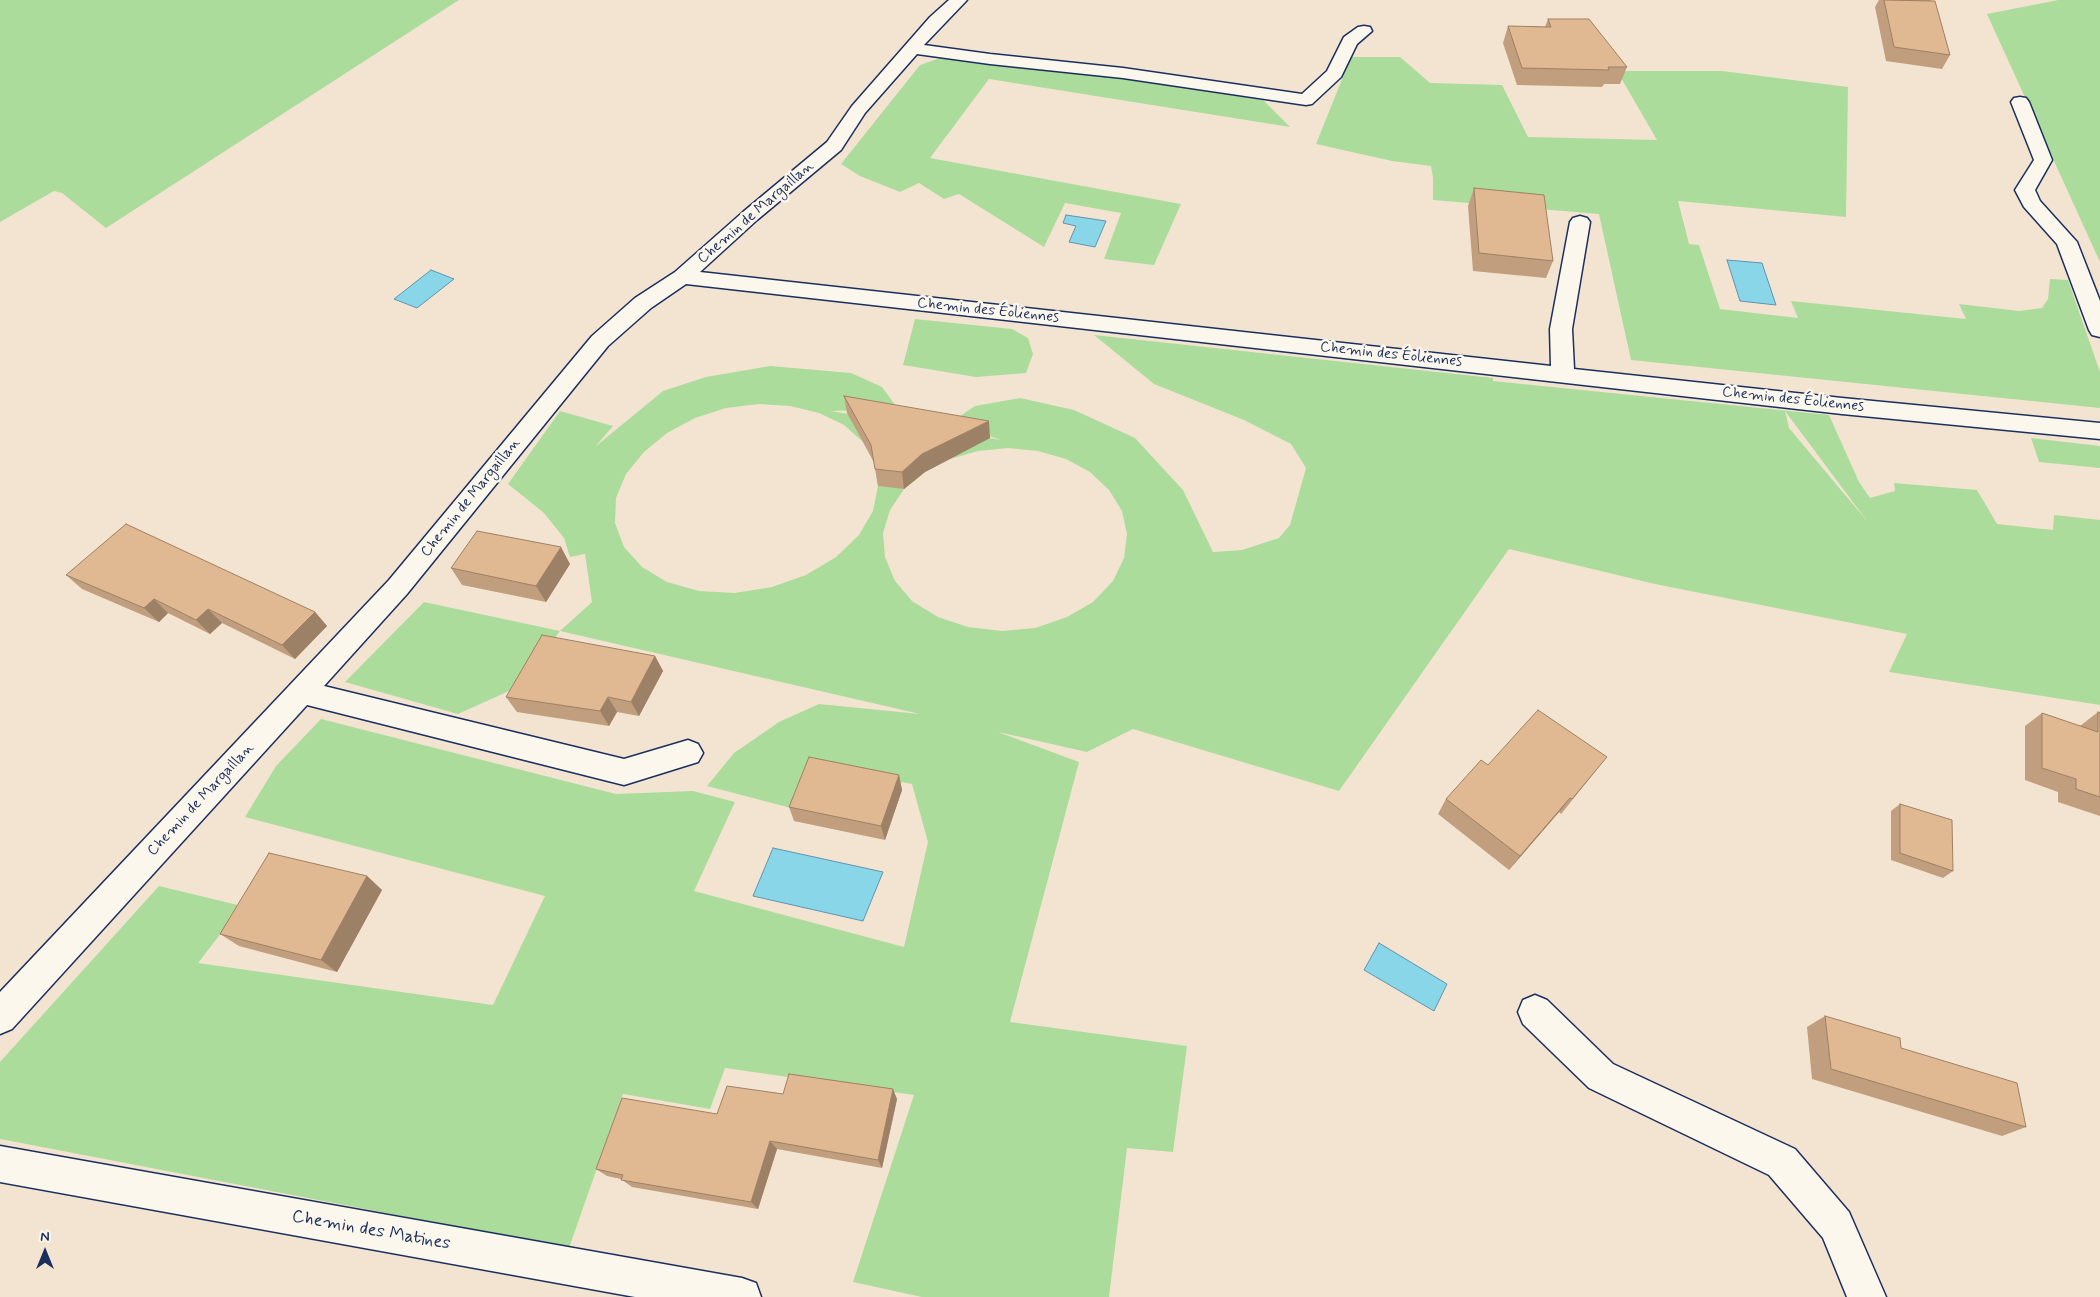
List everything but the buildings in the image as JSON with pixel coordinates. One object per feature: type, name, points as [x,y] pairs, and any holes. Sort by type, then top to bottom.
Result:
[{"type":"street","name":"Chemin de Margaillan","points":[[0,1017],[398,587],[600,340],[643,304],[682,277],[750,216],[834,146],[858,110],[936,21],[959,0]]},
{"type":"street","points":[[913,48],[990,59],[1123,73],[1306,100],[1335,73],[1350,41],[1364,30]]},
{"type":"street","points":[[2020,102],[2043,160],[2025,190],[2031,203],[2067,242],[2100,330]]},
{"type":"street","points":[[1563,374],[1561,329],[1580,222]]},
{"type":"street","name":"Chemin des Éoliennes","points":[[682,277],[1842,406],[2100,431]]},
{"type":"street","points":[[301,692],[624,772],[688,753]]},
{"type":"street","points":[[1535,1012],[1601,1076],[1782,1162],[1836,1225],[1867,1297]]},
{"type":"street","name":"Chemin des Matines","points":[[0,1164],[742,1297]]},
{"type":"green space","points":[[0,0],[459,0],[106,228],[62,193],[54,191],[0,222]]},
{"type":"green space","points":[[2058,0],[2100,0],[2100,262],[1987,14]]},
{"type":"green space","points":[[943,57],[1087,73],[1263,100],[1290,127],[989,79],[930,158],[1181,204],[1154,265],[1104,259],[1121,213],[1065,203],[1044,247],[959,194],[944,199],[919,183],[900,192],[860,176],[841,164],[920,65]]},
{"type":"green space","points":[[1351,57],[1400,57],[1430,83],[1502,85],[1528,137],[1657,140],[1617,71],[1722,71],[1848,87],[1846,217],[1678,201],[1689,244],[1699,245],[1720,309],[1798,318],[1791,301],[1966,319],[1959,304],[2019,311],[2042,308],[2048,299],[2050,279],[2068,280],[2100,372],[2100,408],[1631,360],[1599,214],[1433,200],[1431,166],[1392,161],[1316,144]]},
{"type":"green space","points":[[915,319],[1012,329],[1028,338],[1033,354],[1026,373],[976,377],[903,365]]},
{"type":"green space","points":[[1094,335],[1493,378],[1493,381],[1829,415],[1859,482],[1870,498],[1895,491],[1894,483],[1977,490],[1997,524],[2053,530],[2054,515],[2100,520],[2100,705],[1889,672],[1907,634],[1655,584],[1509,549],[1339,791],[1133,729],[1087,752],[998,732],[1079,762],[1010,1022],[1187,1046],[1173,1152],[1127,1148],[1109,1297],[922,1297],[853,1282],[914,1095],[725,1068],[710,1109],[623,1094],[569,1248],[0,1139],[0,1062],[159,886],[242,906],[198,963],[493,1005],[545,896],[245,817],[276,766],[321,719],[616,794],[693,791],[735,802],[694,891],[904,947],[928,842],[912,784],[806,764],[791,808],[707,786],[734,753],[779,722],[819,704],[920,714],[560,631],[592,602],[585,554],[570,557],[564,538],[544,513],[508,484],[560,411],[613,426],[595,447],[663,391],[706,377],[770,366],[851,373],[882,387],[898,409],[831,411],[1001,440],[950,423],[975,406],[1020,398],[1074,410],[1135,438],[1183,490],[1213,552],[1242,550],[1279,538],[1290,525],[1306,468],[1291,444],[1244,420],[1154,384]],"holes":[[[759,404],[790,406],[819,413],[844,425],[863,442],[874,463],[878,486],[873,511],[859,535],[836,557],[806,575],[772,587],[735,593],[699,591],[667,582],[642,567],[624,547],[615,523],[616,498],[626,474],[644,452],[667,433],[695,418],[726,408]],[[1785,411],[1867,521],[1789,428]],[[1008,448],[1038,451],[1066,459],[1090,472],[1109,490],[1122,511],[1127,534],[1124,558],[1113,581],[1093,602],[1067,617],[1035,628],[1002,631],[968,627],[938,617],[912,601],[895,581],[885,557],[883,533],[890,510],[904,489],[925,472],[950,459],[978,451]]]},
{"type":"green space","points":[[2031,438],[2100,446],[2100,468],[2039,462]]},
{"type":"green space","points":[[424,602],[560,631],[520,686],[458,714],[345,682]]},
{"type":"water","points":[[1066,215],[1106,221],[1095,247],[1069,242],[1076,226],[1063,223]]},
{"type":"water","points":[[1727,260],[1762,263],[1776,305],[1740,301]]},
{"type":"water","points":[[431,270],[454,279],[417,308],[394,299]]},
{"type":"water","points":[[773,848],[883,872],[863,921],[753,896]]},
{"type":"water","points":[[1379,943],[1447,984],[1434,1011],[1364,970]]}]
